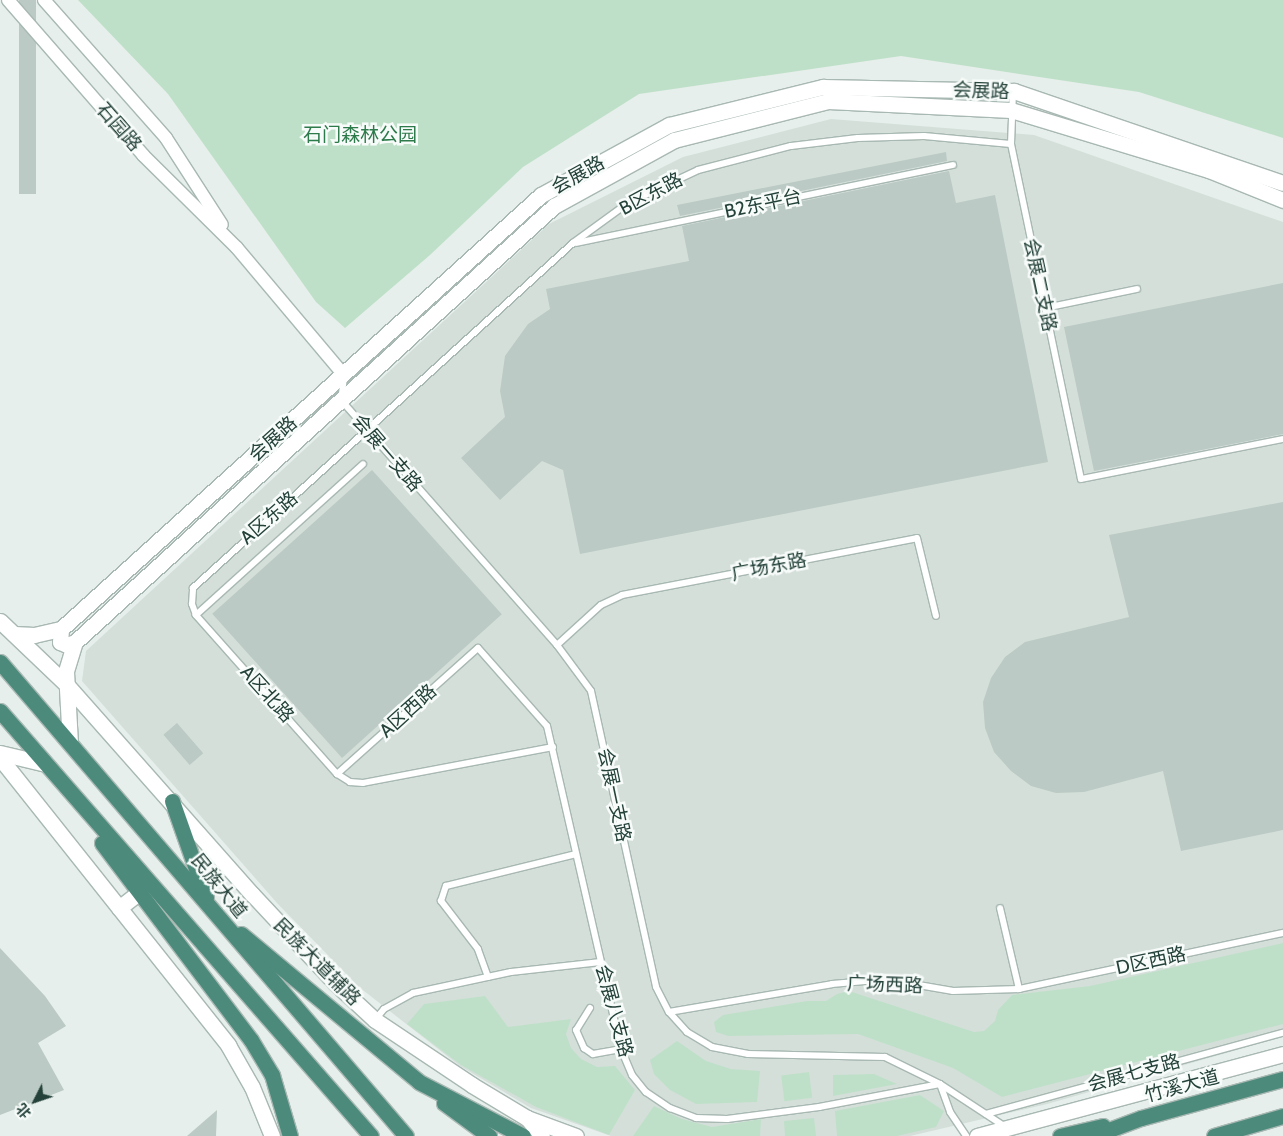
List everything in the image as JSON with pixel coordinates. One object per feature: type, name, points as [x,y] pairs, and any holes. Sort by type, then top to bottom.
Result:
[{"type":"highway","name":"民族大道","points":[[0,662],[406,1136]]},
{"type":"highway","points":[[0,712],[371,1136]]},
{"type":"highway","points":[[46,764],[138,893],[227,1006],[272,1075],[290,1136]]},
{"type":"highway","points":[[172,801],[210,907],[351,1028],[419,1082],[477,1121],[523,1136]]},
{"type":"highway","name":"竹溪大道","points":[[1093,1136],[1141,1118],[1283,1079]]},
{"type":"highway","points":[[1214,1136],[1283,1116]]},
{"type":"highway","points":[[1060,1136],[1141,1118]]},
{"type":"highway","points":[[477,1121],[489,1136]]},
{"type":"main road","name":"会展路","points":[[7,632],[34,635],[61,629],[541,195],[668,125],[823,87],[1014,91],[1283,183]]},
{"type":"main road","name":"会展路","points":[[75,642],[554,206],[674,140],[828,101],[1010,110],[1209,170],[1283,200]]},
{"type":"main road","name":"民族大道辅路","points":[[0,621],[7,632],[66,684],[288,933],[375,1020],[472,1086],[527,1118],[542,1136]]},
{"type":"main road","points":[[61,629],[58,636],[60,642],[67,645],[75,642]]},
{"type":"main road","points":[[70,743],[66,684],[68,658],[75,642]]},
{"type":"main road","points":[[0,752],[46,764]]},
{"type":"main road","points":[[0,758],[228,1045],[252,1087],[272,1136]]},
{"type":"main road","points":[[120,908],[138,893]]},
{"type":"main road","points":[[977,1136],[1283,1054]]},
{"type":"main road","points":[[527,1118],[576,1136]]},
{"type":"street","name":"石园路","points":[[8,0],[143,155],[236,248],[344,375]]},
{"type":"street","name":"石园路","points":[[44,0],[166,138],[236,248]]},
{"type":"lane","name":"会展二支路","points":[[1014,91],[1010,110],[1011,144],[1081,479],[1283,439]]},
{"type":"lane","name":"B区东路","points":[[368,431],[573,243],[628,204],[698,170],[754,154],[858,138],[924,136],[1011,144]]},
{"type":"lane","name":"B2东平台","points":[[573,243],[954,165]]},
{"type":"lane","points":[[1045,308],[1137,289]]},
{"type":"lane","name":"会展一支路","points":[[344,375],[341,400],[557,645],[591,691],[656,987],[669,1012],[687,1032],[712,1047],[748,1054],[885,1058],[940,1084],[1008,1128]]},
{"type":"lane","name":"A区东路","points":[[196,615],[192,604],[193,588],[204,575],[368,431]]},
{"type":"lane","points":[[196,615],[363,464]]},
{"type":"lane","name":"广场东路","points":[[557,645],[601,605],[622,595],[917,538],[936,616]]},
{"type":"lane","name":"A区北路","points":[[196,615],[338,774]]},
{"type":"lane","name":"A区西路","points":[[338,774],[478,648]]},
{"type":"lane","name":"会展八支路","points":[[478,648],[547,726],[620,1049],[632,1075],[646,1092],[670,1108],[696,1118],[771,1114],[940,1084]]},
{"type":"lane","points":[[338,774],[350,782],[363,783],[553,747]]},
{"type":"lane","points":[[488,977],[478,949],[441,901],[446,886],[576,854]]},
{"type":"lane","points":[[1000,908],[1019,989]]},
{"type":"lane","name":"D区西路","points":[[1019,989],[1283,933]]},
{"type":"lane","points":[[375,1020],[384,1009],[413,993],[488,977],[600,962]]},
{"type":"lane","name":"广场西路","points":[[669,1012],[832,984],[865,981],[901,982],[953,990],[1019,989]]},
{"type":"lane","points":[[590,1008],[576,1030],[584,1048],[593,1054],[620,1049]]},
{"type":"lane","name":"会展七支路","points":[[986,1114],[1283,1033]]},
{"type":"lane","points":[[940,1084],[950,1112],[966,1136]]},
{"type":"shaded area","points":[[831,119],[1034,135],[1283,222],[1283,1037],[1047,1104],[910,1136],[611,1136],[531,1108],[460,1066],[359,987],[277,903],[82,681],[86,651],[549,224],[683,157]]},
{"type":"green space","name":"石门森林公园","points":[[78,0],[1283,0],[1283,138],[1139,92],[901,56],[639,94],[523,167],[430,255],[345,328],[316,302],[168,94]]},
{"type":"green space","points":[[1283,943],[1283,1024],[1002,1097],[953,1068],[858,1034],[728,1036],[716,1032],[714,1022],[723,1015],[807,1001],[826,1001],[837,994],[849,991],[974,1032],[984,1031],[995,1021],[998,1010],[1012,995],[1090,986]]},
{"type":"green space","points":[[485,996],[508,1027],[571,1019],[566,1034],[571,1048],[581,1059],[597,1067],[615,1066],[635,1090],[609,1135],[536,1107],[461,1065],[407,1024],[424,1004]]},
{"type":"green space","points":[[677,1041],[706,1061],[731,1069],[760,1071],[757,1102],[696,1104],[670,1090],[654,1074],[650,1060]]},
{"type":"green space","points":[[809,1072],[812,1098],[784,1101],[781,1075]]},
{"type":"green space","points":[[874,1074],[897,1084],[833,1096],[833,1075]]},
{"type":"green space","points":[[920,1095],[944,1111],[936,1127],[897,1136],[837,1136],[835,1111]]},
{"type":"green space","points":[[654,1106],[682,1119],[712,1127],[761,1119],[760,1136],[633,1136]]},
{"type":"green space","points":[[814,1118],[816,1136],[785,1136],[784,1121]]},
{"type":"building","points":[[19,0],[36,0],[36,194],[19,194]]},
{"type":"building","points":[[946,152],[947,161],[680,216],[677,205]]},
{"type":"building","points":[[949,171],[956,203],[995,195],[1048,462],[580,554],[563,470],[542,461],[500,500],[461,458],[505,417],[500,391],[505,356],[528,324],[550,309],[546,289],[689,261],[682,226]]},
{"type":"building","points":[[1283,283],[1283,434],[1094,471],[1064,327]]},
{"type":"building","points":[[372,470],[502,614],[342,758],[212,614]]},
{"type":"building","points":[[1283,502],[1283,830],[1181,851],[1163,771],[1084,792],[1056,793],[1031,786],[1011,771],[994,752],[985,728],[983,702],[991,678],[1005,657],[1025,642],[1129,617],[1109,535]]},
{"type":"building","points":[[177,723],[203,753],[190,765],[163,735]]},
{"type":"building","points":[[0,948],[45,996],[66,1026],[38,1043],[64,1090],[0,1115]]},
{"type":"building","points":[[217,1110],[216,1136],[187,1136]]}]
